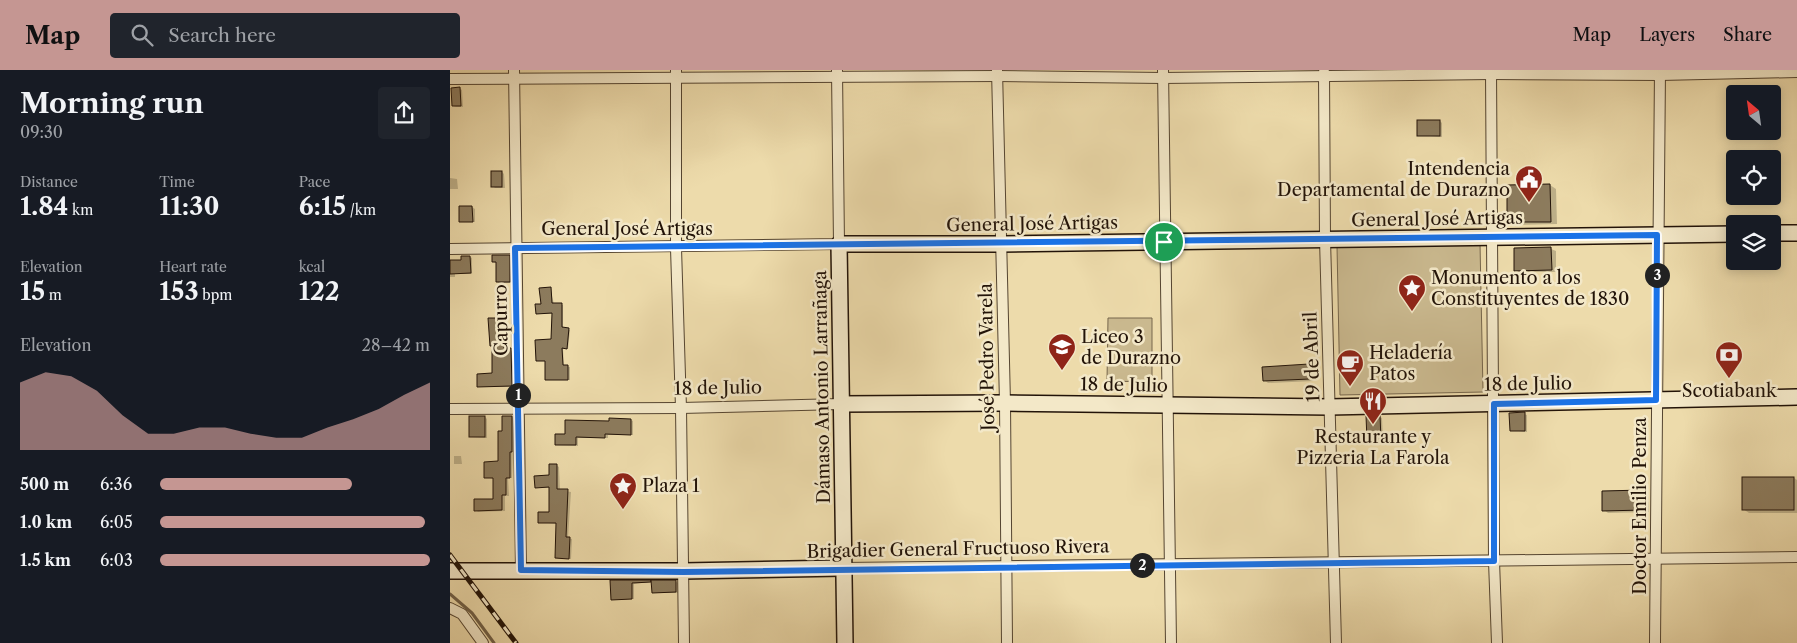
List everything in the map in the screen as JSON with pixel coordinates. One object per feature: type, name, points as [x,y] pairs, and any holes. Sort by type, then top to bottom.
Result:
[{"type":"street","points":[[1491,72],[1494,561],[1497,643]]},
{"type":"street","points":[[450,79],[514,74],[1797,72]]},
{"type":"street","name":"Dámaso Antonio Larrañaga","points":[[837,73],[845,643]]},
{"type":"street","name":"José Pedro Varela","points":[[997,73],[1005,403],[1006,643]]},
{"type":"street","name":"19 de Abril","points":[[1325,73],[1325,239],[1336,643]]},
{"type":"street","name":"Doctor Emilio Penza","points":[[1655,643],[1657,235],[1660,73]]},
{"type":"street","name":"Capurro","points":[[514,74],[521,570]]},
{"type":"street","points":[[676,74],[676,248],[681,408],[684,643]]},
{"type":"street","points":[[1163,74],[1171,643]]},
{"type":"street","points":[[1781,234],[1797,233]]},
{"type":"street","name":"General José Artigas","points":[[450,249],[676,248],[839,244],[1001,244],[1726,234]]},
{"type":"street","name":"18 de Julio","points":[[450,409],[1005,403],[1330,407],[1797,397]]},
{"type":"street","name":"Brigadier General Fructuoso Rivera","points":[[450,571],[683,572],[844,568],[1333,564],[1656,557],[1797,557]]},
{"type":"street","points":[[450,608],[462,614],[483,643]]},
{"type":"shaded area","points":[[1480,243],[1483,392],[1340,395],[1337,246]]},
{"type":"shaded area","points":[[1108,318],[1152,318],[1152,382],[1107,381]]},
{"type":"building","points":[[460,87],[461,106],[452,106],[451,88]]},
{"type":"building","points":[[1417,120],[1440,120],[1440,136],[1417,136]]},
{"type":"building","points":[[491,171],[502,171],[502,187],[491,187]]},
{"type":"building","name":"Intendencia Departamental de Durazno","points":[[1550,184],[1551,222],[1507,222],[1507,185]]},
{"type":"building","points":[[459,206],[472,206],[473,222],[459,222]]},
{"type":"building","points":[[1551,247],[1552,270],[1514,271],[1514,248]]},
{"type":"building","points":[[492,255],[510,255],[510,282],[496,282],[496,262],[492,262]]},
{"type":"building","points":[[461,256],[470,256],[471,273],[450,274],[450,260],[461,260]]},
{"type":"building","points":[[551,287],[552,303],[562,303],[562,327],[569,328],[567,349],[562,348],[563,365],[568,365],[568,380],[545,380],[545,361],[536,361],[535,340],[551,339],[552,313],[536,314],[535,304],[541,304],[539,288]]},
{"type":"building","points":[[488,318],[504,318],[504,348],[511,348],[512,386],[477,387],[477,374],[492,373],[492,346],[490,346]]},
{"type":"building","points":[[1309,364],[1310,379],[1263,381],[1262,367]]},
{"type":"building","points":[[1525,412],[1525,431],[1510,431],[1509,413]]},
{"type":"building","name":"Restaurante y Pizzeria La Farola","points":[[1380,415],[1381,440],[1367,440],[1366,416]]},
{"type":"building","points":[[469,416],[485,416],[485,437],[469,437]]},
{"type":"building","points":[[502,416],[512,416],[512,452],[510,452],[510,478],[506,478],[506,495],[502,495],[502,510],[474,511],[474,499],[493,499],[493,478],[484,478],[484,462],[498,461],[498,431],[502,431]]},
{"type":"building","points":[[609,418],[631,419],[631,435],[605,434],[605,438],[576,437],[576,445],[555,445],[555,434],[565,434],[565,420],[609,421]]},
{"type":"building","points":[[549,464],[557,464],[557,489],[568,489],[566,537],[570,537],[569,559],[555,558],[556,523],[538,523],[538,512],[549,512],[549,487],[535,488],[534,476],[549,475]]},
{"type":"building","points":[[1742,477],[1794,477],[1794,510],[1742,510]]},
{"type":"building","points":[[1644,490],[1644,510],[1602,511],[1602,491]]},
{"type":"building","points":[[610,580],[651,580],[651,582],[632,583],[632,599],[611,600]]},
{"type":"building","points":[[651,580],[676,580],[676,592],[652,593]]},
{"type":"waterway","points":[[450,594],[472,613],[494,643]]},
{"type":"railway","points":[[450,555],[516,643]]},
{"type":"place","name":"Intendencia Departamental de Durazno","points":[[1529,203]]},
{"type":"place","name":"Monumento a los Constituyentes de 1830","points":[[1412,312]]},
{"type":"place","name":"Liceo 3 de Durazno","points":[[1062,371]]},
{"type":"place","name":"Scotiabank","points":[[1729,379]]},
{"type":"place","name":"Heladería Patos","points":[[1350,387]]},
{"type":"place","name":"Restaurante y Pizzeria La Farola","points":[[1373,425]]},
{"type":"place","name":"Plaza 1","points":[[623,510]]},
{"type":"route","points":[[1657,235],[1656,400],[1494,404],[1494,561],[1006,568],[844,568],[683,572],[521,570],[515,248],[1164,242],[1657,235]]}]
